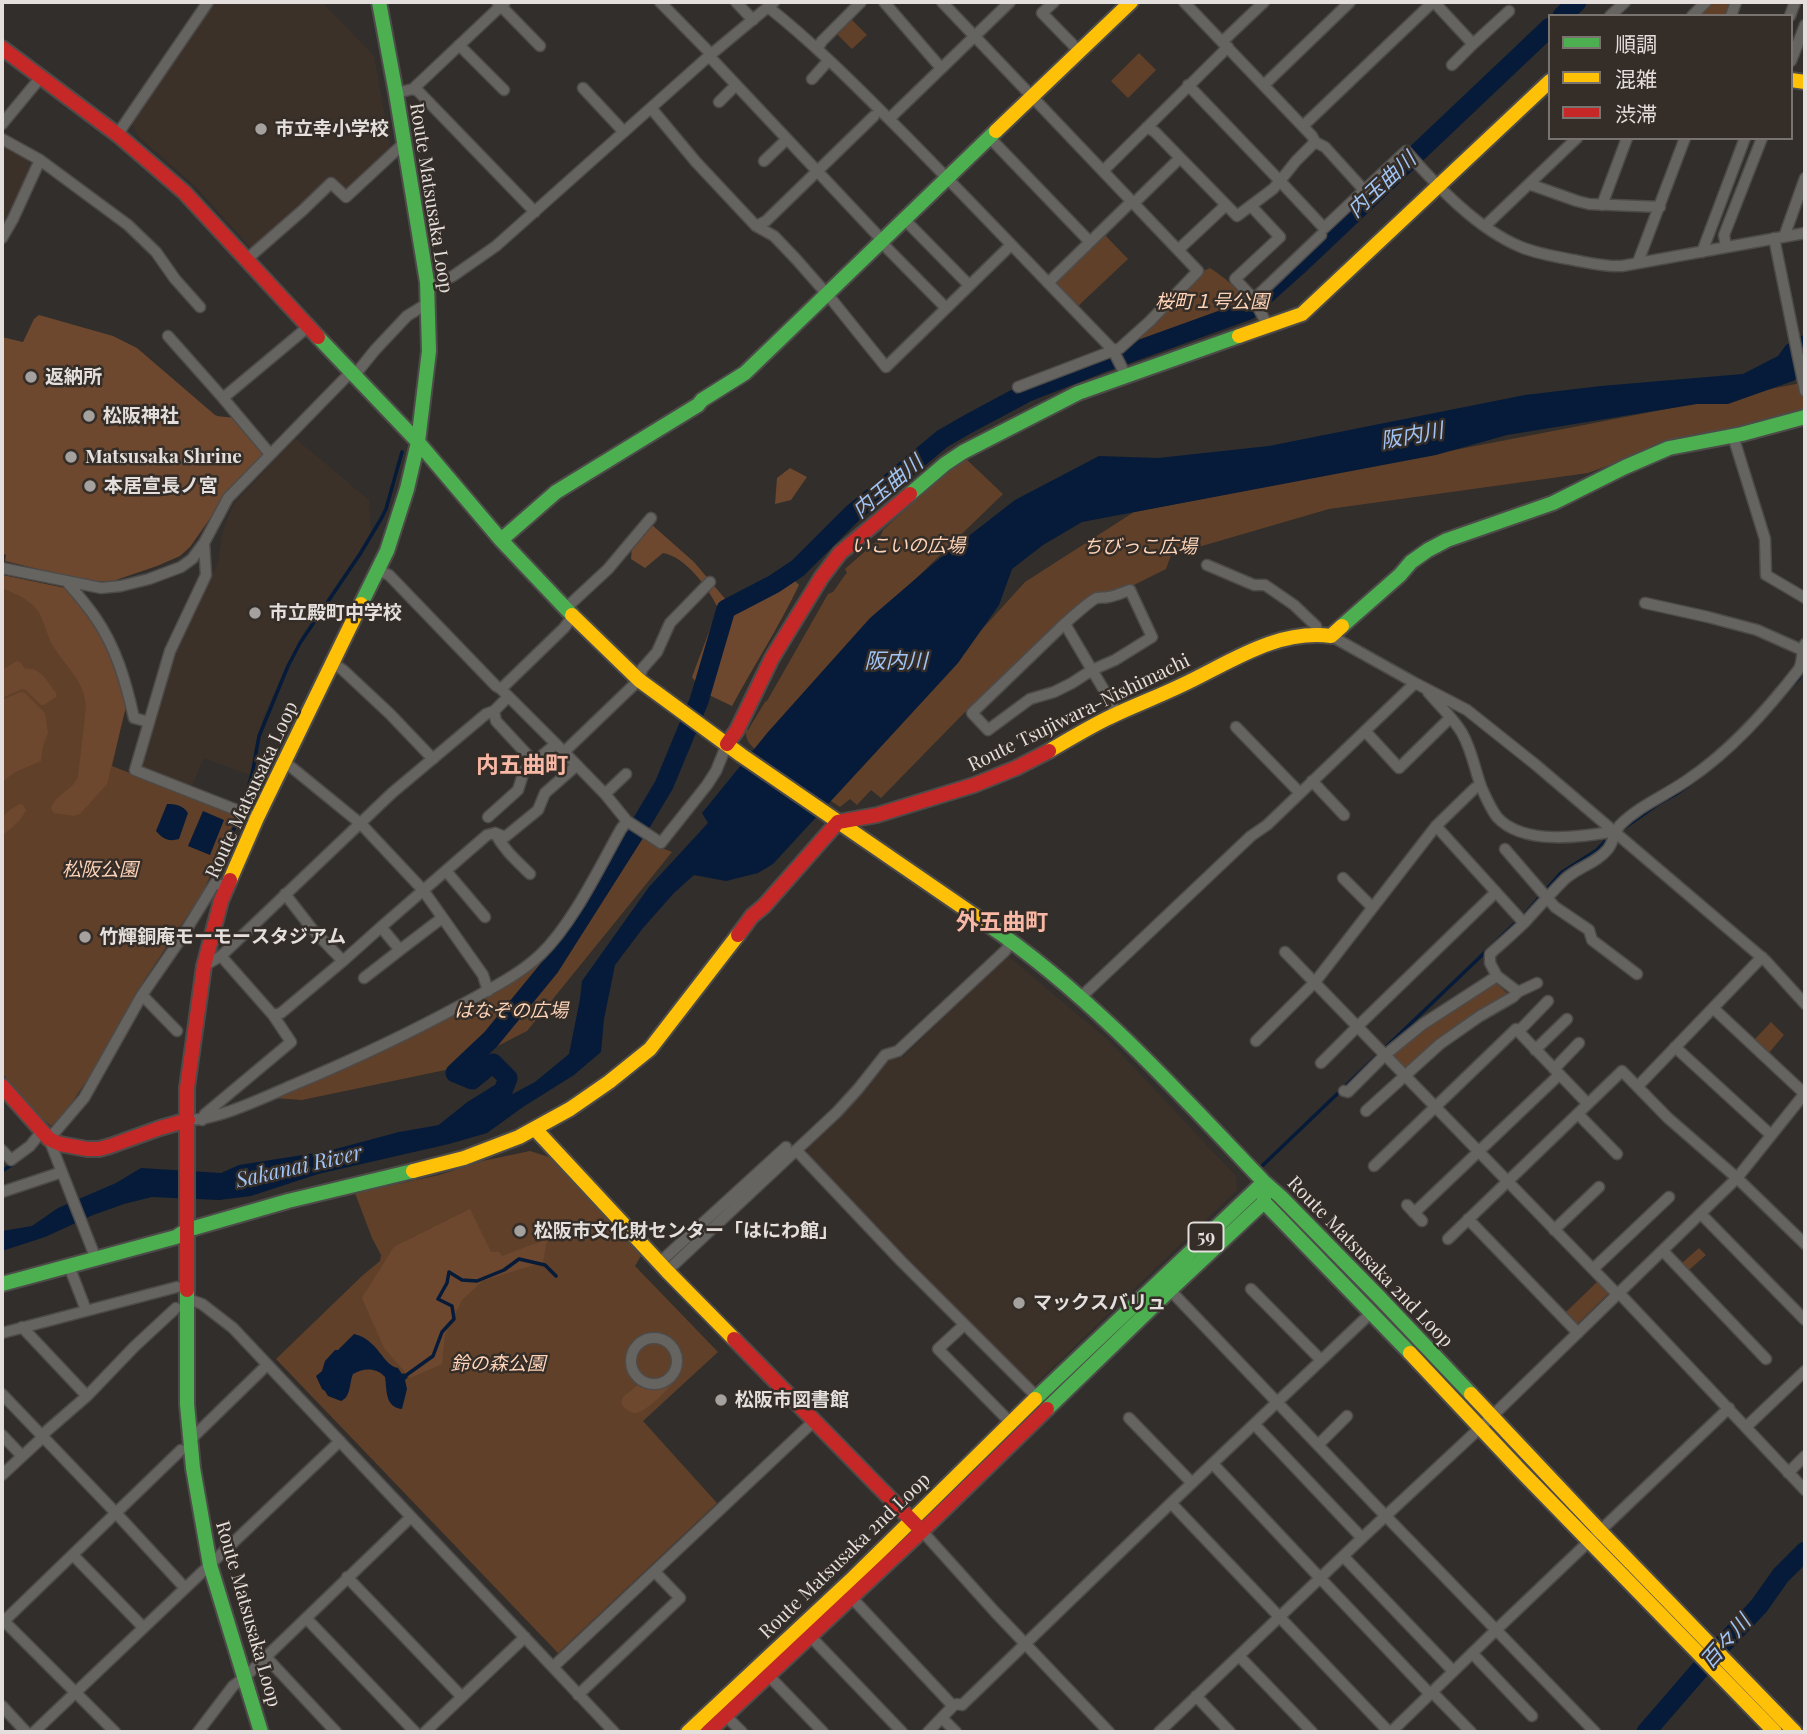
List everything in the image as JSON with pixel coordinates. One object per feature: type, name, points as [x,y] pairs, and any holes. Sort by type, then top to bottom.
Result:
[{"type":"main road","name":"Route Matsusaka Loop","points":[[261,1732],[210,1565],[186,1445],[187,1404],[182,1304],[192,1124],[187,1088],[204,966],[221,901],[257,818],[378,570],[394,530],[418,442],[429,351],[427,287],[379,2]]},
{"type":"main road","points":[[501,540],[556,492],[745,373],[1131,2]]},
{"type":"main road","points":[[2,48],[117,135],[184,192],[418,442],[501,540],[639,680],[741,755],[1012,941],[1081,997],[1174,1088],[1264,1182],[1264,1202]]},
{"type":"main road","points":[[727,744],[737,730],[772,658],[821,578],[840,553],[946,464],[1123,370],[1268,327],[1302,314],[1548,82]]},
{"type":"main road","points":[[1325,634],[1400,575],[1423,553],[1441,542],[1554,502],[1624,467],[1672,447],[1733,436],[1805,417]]},
{"type":"main road","name":"Route Tsujiwara-Nishimachi","points":[[838,822],[858,821],[968,788],[1029,762],[1114,715],[1282,639],[1302,634],[1325,634]]},
{"type":"main road","points":[[2,1284],[69,1266],[94,1255],[176,1237],[187,1226],[492,1150],[536,1130],[588,1098],[642,1057],[672,1023],[752,916],[764,906],[838,822]]},
{"type":"main road","points":[[2,1086],[46,1135],[60,1144],[99,1149],[160,1128],[192,1124]]},
{"type":"main road","points":[[536,1130],[663,1267],[922,1531]]},
{"type":"main road","name":"Route Matsusaka 2nd Loop","points":[[688,1732],[854,1577],[1010,1422],[1264,1182],[1380,1298],[1492,1417],[1594,1536]]},
{"type":"main road","name":"Route Matsusaka 2nd Loop","points":[[708,1732],[922,1531],[1264,1202],[1480,1427],[1594,1536],[1701,1646],[1775,1732]]},
{"type":"main road","name":"Route Matsusaka 2nd Loop","points":[[1723,1669],[1795,1732]]},
{"type":"street","points":[[117,135],[208,2]]},
{"type":"street","points":[[660,2],[946,308]]},
{"type":"street","points":[[736,2],[753,20]]},
{"type":"street","points":[[817,49],[821,41],[861,2]]},
{"type":"street","points":[[884,2],[941,68]]},
{"type":"street","points":[[942,2],[1198,271],[1120,348],[1017,387]]},
{"type":"street","points":[[889,119],[1010,2]]},
{"type":"street","points":[[1055,2],[1042,13],[1080,52]]},
{"type":"street","points":[[1184,2],[1303,126],[1315,142],[1325,147],[1364,190]]},
{"type":"street","points":[[1103,171],[1188,85],[1264,2]]},
{"type":"street","points":[[1264,85],[1350,2]]},
{"type":"street","points":[[1303,126],[1435,2],[1474,44]]},
{"type":"street","points":[[1612,14],[1625,2]]},
{"type":"street","points":[[396,93],[413,89],[501,3],[540,46]]},
{"type":"street","points":[[427,287],[453,276],[496,246],[771,4],[889,119],[1113,350],[1123,370]]},
{"type":"street","points":[[1452,65],[1509,11]]},
{"type":"street","points":[[1793,56],[1805,25]]},
{"type":"street","points":[[459,45],[504,90]]},
{"type":"street","points":[[812,79],[829,60]]},
{"type":"street","points":[[2,124],[41,77]]},
{"type":"street","points":[[719,102],[736,85]]},
{"type":"street","points":[[1188,85],[1324,228],[1406,152],[1438,186],[1485,226],[1521,247],[1558,257],[1613,266],[1805,233]]},
{"type":"street","points":[[583,88],[624,131]]},
{"type":"street","points":[[413,89],[418,91],[535,212]]},
{"type":"street","points":[[651,108],[696,162],[756,226],[774,236],[886,367],[1011,245]]},
{"type":"street","points":[[756,226],[766,221],[874,116]]},
{"type":"street","points":[[1147,127],[1237,216],[1273,190],[1315,142]]},
{"type":"street","points":[[990,138],[1090,242]]},
{"type":"street","points":[[2,139],[40,160],[128,225],[156,252],[200,307]]},
{"type":"street","points":[[764,161],[787,139]]},
{"type":"street","points":[[1485,226],[1575,140]]},
{"type":"street","points":[[1602,205],[1626,140]]},
{"type":"street","points":[[1638,262],[1684,140]]},
{"type":"street","points":[[1702,252],[1744,140]]},
{"type":"street","points":[[1726,247],[1724,235],[1761,140]]},
{"type":"street","points":[[247,259],[331,183],[346,197],[403,144]]},
{"type":"street","points":[[1048,283],[1180,158]]},
{"type":"street","points":[[2,238],[40,160]]},
{"type":"street","points":[[1805,178],[1779,237],[1785,295],[1805,391]]},
{"type":"street","points":[[1529,184],[1577,201],[1602,205],[1660,207]]},
{"type":"street","points":[[1178,250],[1226,205]]},
{"type":"street","points":[[1251,206],[1280,237],[1235,279],[1253,298],[1268,327]]},
{"type":"street","points":[[904,219],[969,285]]},
{"type":"street","points":[[1253,298],[1321,235]]},
{"type":"street","points":[[2,568],[101,588],[149,579],[181,566],[192,559],[204,543],[228,498],[407,316],[428,303]]},
{"type":"street","points":[[223,398],[309,327]]},
{"type":"street","points":[[168,336],[270,454]]},
{"type":"street","points":[[1733,436],[1765,539],[1766,575],[1805,598]]},
{"type":"street","points":[[501,689],[564,628],[570,612],[651,518]]},
{"type":"street","points":[[204,543],[206,575],[170,651],[135,770],[257,818]]},
{"type":"street","points":[[1207,565],[1254,585],[1265,585],[1294,605],[1325,634],[1467,710],[1536,765],[1762,957],[1805,1004]]},
{"type":"street","points":[[378,570],[389,575],[577,765],[630,823],[661,843],[707,785],[727,744]]},
{"type":"street","points":[[564,752],[639,680],[642,669],[657,652],[670,623],[710,582]]},
{"type":"street","points":[[68,583],[107,636],[126,681],[134,718],[149,722]]},
{"type":"street","points":[[1130,590],[1152,637],[1115,660],[1091,670],[1063,687],[1030,699],[988,730],[972,713],[1091,601],[1130,590]]},
{"type":"street","points":[[1518,992],[1497,976],[1490,963],[1490,954],[1520,918],[1545,893],[1602,854],[1620,825],[1647,803],[1686,781],[1716,759],[1752,724],[1799,669],[1803,660],[1804,647],[1757,630],[1645,603]]},
{"type":"street","points":[[1065,624],[1113,705],[1114,715]]},
{"type":"street","points":[[333,663],[390,714],[433,759]]},
{"type":"street","points":[[1419,685],[1462,732],[1483,790],[1498,818],[1522,833],[1534,836],[1616,834]]},
{"type":"street","points":[[1081,997],[1251,836],[1267,825],[1365,731],[1419,685]]},
{"type":"street","points":[[204,966],[221,956],[392,793],[508,697]]},
{"type":"street","points":[[494,711],[496,721],[534,762]]},
{"type":"street","points":[[1365,731],[1399,768],[1450,718]]},
{"type":"street","points":[[1236,727],[1300,793]]},
{"type":"street","points":[[488,817],[518,790],[524,771],[551,748]]},
{"type":"street","points":[[285,762],[361,824],[423,890],[483,975],[488,990]]},
{"type":"street","points":[[273,1015],[281,1013],[343,961],[487,835],[495,833],[505,837],[538,810],[545,793],[577,765]]},
{"type":"street","points":[[605,794],[626,774]]},
{"type":"street","points":[[1312,782],[1344,815]]},
{"type":"street","points":[[1256,1041],[1315,982],[1436,826],[1475,788]]},
{"type":"street","points":[[192,1124],[271,1095],[355,1059],[527,967],[545,949],[570,916],[621,829],[630,823]]},
{"type":"street","points":[[1436,826],[1520,918]]},
{"type":"street","points":[[495,833],[500,843],[530,874]]},
{"type":"street","points":[[1505,849],[1555,907],[1589,930],[1592,940],[1637,974]]},
{"type":"street","points":[[446,871],[485,916]]},
{"type":"street","points":[[1343,878],[1372,907]]},
{"type":"street","points":[[2,1150],[11,1160],[46,1135],[84,1098],[142,995],[215,883],[227,887]]},
{"type":"street","points":[[1321,1063],[1496,892]]},
{"type":"street","points":[[285,894],[313,930],[343,961]]},
{"type":"street","points":[[364,978],[442,918]]},
{"type":"street","points":[[381,927],[400,950]]},
{"type":"street","points":[[663,1267],[791,1148],[837,1112],[885,1055],[898,1051],[1005,951],[1012,941]]},
{"type":"street","points":[[1285,952],[1619,1294],[1805,1490]]},
{"type":"street","points":[[192,1124],[291,1042],[273,1015],[221,956]]},
{"type":"street","points":[[1638,1086],[1762,957]]},
{"type":"street","points":[[1344,1091],[1348,1092],[1382,1052],[1437,1013],[1497,976]]},
{"type":"street","points":[[1366,1111],[1449,1037],[1518,992],[1538,983]]},
{"type":"street","points":[[142,995],[177,1031]]},
{"type":"street","points":[[1374,1166],[1548,1001]]},
{"type":"street","points":[[1159,1732],[1492,1417],[1701,1214],[1737,1178],[1805,1094],[1713,1007]]},
{"type":"street","points":[[1535,1049],[1567,1019]]},
{"type":"street","points":[[1518,1032],[1588,1104]]},
{"type":"street","points":[[1422,1221],[1410,1209],[1478,1151],[1556,1072],[1580,1043]]},
{"type":"street","points":[[1675,1047],[1771,1135]]},
{"type":"street","points":[[1448,1239],[1622,1070],[1668,1118],[1737,1178],[1805,1244]]},
{"type":"street","points":[[1578,1114],[1617,1154]]},
{"type":"street","points":[[46,1135],[94,1255]]},
{"type":"street","points":[[791,1148],[1037,1397]]},
{"type":"street","points":[[2,1192],[63,1173]]},
{"type":"street","points":[[1554,1230],[1599,1187]]},
{"type":"street","points":[[1594,1269],[1669,1197]]},
{"type":"street","points":[[1701,1214],[1805,1320]]},
{"type":"street","points":[[1468,1219],[1578,1333]]},
{"type":"street","points":[[1663,1251],[1766,1359]]},
{"type":"street","points":[[69,1266],[86,1310]]},
{"type":"street","points":[[2,1333],[177,1287]]},
{"type":"street","points":[[1251,1289],[1321,1360]]},
{"type":"street","points":[[1170,1290],[1595,1732]]},
{"type":"street","points":[[2,1475],[182,1304],[202,1304],[233,1328],[614,1732]]},
{"type":"street","points":[[928,1732],[953,1706],[962,1705],[1372,1312]]},
{"type":"street","points":[[964,1325],[938,1349],[1010,1422]]},
{"type":"street","points":[[22,1327],[87,1396]]},
{"type":"street","points":[[656,1338],[670,1345],[677,1358],[673,1373],[668,1379],[648,1383],[636,1375],[632,1369],[632,1355],[641,1342],[656,1338]]},
{"type":"street","points":[[115,1732],[3,1621],[267,1365]]},
{"type":"street","points":[[1746,1427],[1805,1371]]},
{"type":"street","points":[[3,1399],[43,1436],[185,1588]]},
{"type":"street","points":[[1171,1503],[1390,1732],[1729,1408]]},
{"type":"street","points":[[1318,1445],[1347,1416]]},
{"type":"street","points":[[1129,1418],[1192,1483]]},
{"type":"street","points":[[553,1667],[815,1420]]},
{"type":"street","points":[[1255,1425],[1362,1538]]},
{"type":"street","points":[[2,1435],[22,1456]]},
{"type":"street","points":[[34,1732],[340,1441]]},
{"type":"street","points":[[1788,1472],[1805,1456]]},
{"type":"street","points":[[1213,1464],[1471,1732]]},
{"type":"street","points":[[198,1732],[233,1686],[411,1517]]},
{"type":"street","points":[[922,1531],[1109,1732]]},
{"type":"street","points":[[73,1555],[144,1627]]},
{"type":"street","points":[[1343,1556],[1453,1671]]},
{"type":"street","points":[[578,1695],[680,1598],[655,1572]]},
{"type":"street","points":[[347,1577],[462,1697]]},
{"type":"street","points":[[851,1597],[953,1706]]},
{"type":"street","points":[[306,1618],[415,1732]]},
{"type":"street","points":[[810,1636],[902,1732]]},
{"type":"street","points":[[425,1732],[525,1637]]},
{"type":"street","points":[[1472,1653],[1532,1716]]},
{"type":"street","points":[[265,1656],[336,1732]]},
{"type":"street","points":[[1239,1657],[1312,1732]]},
{"type":"street","points":[[768,1675],[823,1732]]},
{"type":"street","points":[[1196,1696],[1230,1732]]},
{"type":"street","points":[[2,1706],[26,1732]]},
{"type":"street","points":[[726,1716],[742,1732]]},
{"type":"street","points":[[942,1718],[956,1732]]},
{"type":"shaded area","name":"市立幸小学校","points":[[215,2],[322,2],[374,56],[391,150],[346,192],[331,178],[252,249],[196,187],[137,135],[132,123]]},
{"type":"shaded area","points":[[2,146],[32,166],[2,227]]},
{"type":"shaded area","points":[[39,315],[113,336],[137,348],[215,415],[237,419],[263,451],[263,456],[225,497],[190,547],[180,556],[113,581],[91,582],[5,561],[6,555],[2,553],[2,337],[23,342],[34,319]]},
{"type":"shaded area","name":"市立殿町中学校","points":[[295,438],[369,500],[371,534],[305,631],[278,684],[263,718],[254,748],[250,775],[204,758],[192,786],[144,768],[141,760],[175,653],[218,563],[223,531],[233,505]]},
{"type":"shaded area","points":[[790,468],[807,477],[791,500],[775,504],[777,478]]},
{"type":"shaded area","points":[[651,524],[694,562],[732,607],[744,610],[795,581],[799,585],[732,706],[709,695],[698,708],[690,703],[699,687],[692,677],[718,608],[695,575],[680,560],[663,553],[645,568],[631,559],[632,547]]},
{"type":"shaded area","points":[[2,575],[69,591],[106,638],[127,702],[107,784],[80,814],[74,816],[54,813],[51,809],[78,777],[85,698],[78,681],[51,642],[38,611],[26,600],[2,588]]},
{"type":"shaded area","points":[[17,661],[25,669],[35,670],[43,676],[56,693],[56,697],[41,705],[22,689],[2,698],[2,670]]},
{"type":"shaded area","points":[[21,692],[45,713],[48,733],[41,761],[15,772],[2,782],[2,700]]},
{"type":"shaded area","points":[[20,804],[26,810],[24,814],[2,836],[2,817]]},
{"type":"shaded area","points":[[1008,956],[1108,1040],[1236,1176],[1237,1190],[1032,1387],[807,1154],[808,1145],[877,1071],[890,1059],[903,1057]]},
{"type":"shaded area","points":[[470,1209],[491,1252],[499,1252],[502,1256],[547,1239],[543,1262],[482,1281],[462,1300],[445,1335],[442,1364],[410,1378],[384,1348],[362,1298],[394,1247]]},
{"type":"shaded area","points":[[679,1375],[678,1378],[645,1409],[630,1412],[621,1403],[623,1397],[639,1384],[659,1384]]},
{"type":"green space","points":[[1713,2],[1731,2],[1727,14],[1700,14]]},
{"type":"green space","points":[[851,19],[867,35],[852,49],[837,34]]},
{"type":"green space","points":[[1139,53],[1156,70],[1128,98],[1111,81]]},
{"type":"green space","points":[[1104,234],[1128,259],[1077,307],[1055,285],[1055,280]]},
{"type":"green space","name":"桜町１号公園","points":[[1210,268],[1240,293],[1254,312],[1253,318],[1193,335],[1172,346],[1127,360],[1122,351],[1154,324],[1203,271]]},
{"type":"green space","name":"ちびっこ広場","points":[[1801,383],[1805,408],[1801,410],[1645,452],[1588,473],[1329,509],[1171,555],[1166,569],[1132,586],[1106,594],[1048,635],[966,711],[881,798],[871,790],[857,805],[850,799],[840,807],[828,799],[1025,582],[1134,512]]},
{"type":"green space","name":"いこいの広場","points":[[965,458],[1003,494],[866,627],[757,751],[748,742],[746,730],[767,701],[828,594],[833,592],[847,573],[845,569],[879,539],[883,530],[949,469]]},
{"type":"green space","name":"松阪公園","points":[[2,575],[65,588],[92,616],[127,701],[112,766],[237,815],[203,892],[136,993],[95,1068],[67,1110],[51,1126],[37,1114],[2,1073]]},
{"type":"green space","name":"はなぞの広場","points":[[632,829],[672,852],[527,1031],[455,1068],[302,1100],[273,1098],[354,1063],[528,970],[623,833]]},
{"type":"green space","points":[[1495,982],[1510,996],[1406,1070],[1392,1056],[1437,1019]]},
{"type":"green space","points":[[1771,1022],[1784,1035],[1768,1054],[1753,1041]]},
{"type":"green space","name":"鈴の森公園","points":[[530,1151],[549,1157],[556,1163],[642,1254],[635,1266],[718,1352],[643,1421],[717,1503],[558,1653],[276,1359],[380,1261],[381,1255],[355,1193],[439,1175],[482,1161]]},
{"type":"green space","points":[[1699,1248],[1706,1255],[1689,1270],[1682,1263]]},
{"type":"green space","points":[[1598,1281],[1609,1293],[1576,1325],[1565,1313]]},
{"type":"water","name":"阪内川","points":[[1805,334],[1805,373],[1793,381],[1728,404],[1697,404],[1507,435],[1436,455],[1082,522],[1043,545],[1012,569],[999,605],[958,663],[773,864],[758,873],[726,881],[694,875],[674,893],[615,965],[604,1019],[601,1052],[574,1075],[487,1133],[318,1174],[251,1196],[219,1200],[152,1197],[93,1215],[45,1237],[2,1251],[2,1231],[32,1226],[58,1208],[116,1183],[141,1168],[221,1173],[239,1165],[328,1151],[399,1132],[445,1124],[481,1111],[535,1082],[569,1054],[582,981],[649,887],[708,823],[702,813],[768,732],[870,618],[934,563],[1015,500],[1099,456],[1158,458],[1269,446],[1525,395],[1743,374],[1778,356],[1786,345]]},
{"type":"water","points":[[167,804],[184,808],[188,813],[179,839],[166,839],[156,831]]},
{"type":"water","points":[[203,811],[224,820],[210,855],[188,846]]},
{"type":"water","points":[[354,1334],[369,1341],[388,1362],[408,1377],[405,1380],[407,1389],[402,1409],[392,1405],[385,1377],[374,1370],[353,1374],[348,1393],[341,1401],[328,1396],[322,1389],[316,1376],[322,1371],[325,1361]]},
{"type":"waterway","name":"内玉曲川","points":[[1564,14],[1577,2]]},
{"type":"waterway","name":"内玉曲川","points":[[444,1133],[474,1109],[503,1091],[508,1078],[493,1063],[472,1080],[455,1073],[491,1039],[550,967],[664,785],[699,701],[726,609],[798,568],[853,513],[942,439],[968,424],[1026,393],[1249,310],[1548,29]]},
{"type":"waterway","points":[[211,881],[242,811],[259,736],[288,666],[300,643],[381,519],[402,452]]},
{"type":"waterway","points":[[1786,692],[1805,667]]},
{"type":"waterway","points":[[1621,830],[1690,784]]},
{"type":"waterway","points":[[1263,1165],[1526,913],[1561,873],[1597,850],[1611,835]]},
{"type":"waterway","points":[[146,981],[177,936]]},
{"type":"waterway","points":[[2,1171],[13,1164]]},
{"type":"waterway","points":[[405,1376],[433,1356],[442,1332],[454,1319],[452,1306],[438,1299],[447,1283],[449,1272],[462,1280],[477,1281],[504,1270],[519,1259],[545,1265],[556,1276]]},
{"type":"waterway","name":"百々川","points":[[1646,1732],[1759,1606],[1781,1575],[1805,1551]]},
{"type":"traffic: fast","points":[[361,604],[387,551],[407,489],[418,442],[429,351],[427,282],[379,2]]},
{"type":"traffic: fast","points":[[501,540],[556,492],[745,373],[996,131]]},
{"type":"traffic: fast","points":[[910,494],[963,452],[1078,393],[1239,336]]},
{"type":"traffic: fast","points":[[318,337],[418,442],[501,540],[572,615]]},
{"type":"traffic: fast","points":[[1342,626],[1411,562],[1447,540],[1553,503],[1669,448],[1742,434],[1805,417]]},
{"type":"traffic: fast","points":[[987,924],[1098,1013],[1166,1079],[1264,1182],[1264,1202]]},
{"type":"traffic: fast","points":[[2,1284],[176,1237],[187,1230],[288,1201],[413,1171]]},
{"type":"traffic: fast","points":[[1035,1399],[1264,1182],[1471,1394]]},
{"type":"traffic: fast","points":[[1047,1409],[1264,1202],[1410,1353]]},
{"type":"traffic: fast","points":[[187,1290],[187,1404],[193,1468],[210,1565],[261,1732]]},
{"type":"traffic: slow","points":[[996,131],[1131,2]]},
{"type":"traffic: slow","points":[[1793,80],[1805,82]]},
{"type":"traffic: slow","points":[[1239,336],[1302,314],[1548,83]]},
{"type":"traffic: slow","points":[[230,880],[257,818],[361,604]]},
{"type":"traffic: slow","points":[[572,615],[639,680],[741,755],[987,924]]},
{"type":"traffic: slow","points":[[1049,751],[1106,719],[1252,650],[1291,638],[1331,636],[1342,626]]},
{"type":"traffic: slow","points":[[413,1171],[464,1158],[519,1137],[570,1109],[609,1082],[650,1049],[738,935]]},
{"type":"traffic: slow","points":[[536,1130],[734,1339]]},
{"type":"traffic: slow","points":[[1410,1353],[1775,1732]]},
{"type":"traffic: slow","points":[[1471,1394],[1795,1732]]},
{"type":"traffic: slow","points":[[688,1732],[854,1577],[1035,1399]]},
{"type":"traffic: jam","points":[[2,48],[118,135],[184,192],[318,337]]},
{"type":"traffic: jam","points":[[727,744],[737,730],[772,658],[821,578],[840,553],[910,494]]},
{"type":"traffic: jam","points":[[738,935],[752,916],[764,906],[838,822],[877,815],[974,785],[1049,751]]},
{"type":"traffic: jam","points":[[187,1290],[187,1088],[204,966],[221,901],[230,880]]},
{"type":"traffic: jam","points":[[2,1086],[49,1139],[87,1149],[110,1146],[188,1120]]},
{"type":"traffic: jam","points":[[734,1339],[922,1531]]},
{"type":"traffic: jam","points":[[708,1732],[1047,1409]]},
{"type":"place","name":"市立幸小学校","points":[[261,129]]},
{"type":"place","name":"返納所","points":[[31,377]]},
{"type":"place","name":"松阪神社","points":[[89,416]]},
{"type":"place","name":"Matsusaka Shrine","points":[[71,457]]},
{"type":"place","name":"本居宣長ノ宮","points":[[90,486]]},
{"type":"place","name":"市立殿町中学校","points":[[255,613]]},
{"type":"place","name":"竹輝銅庵モーモースタジアム","points":[[85,937]]},
{"type":"place","name":"松阪市文化財センター「はにわ館」","points":[[520,1231]]},
{"type":"place","name":"マックスバリュ","points":[[1019,1303]]},
{"type":"place","name":"松阪市図書館","points":[[721,1400]]},
{"type":"district","name":"内五曲町","points":[[522,766]]},
{"type":"district","name":"外五曲町","points":[[1002,923]]},
{"type":"water label","name":"Sakanai River","points":[[299,1167]]}]
